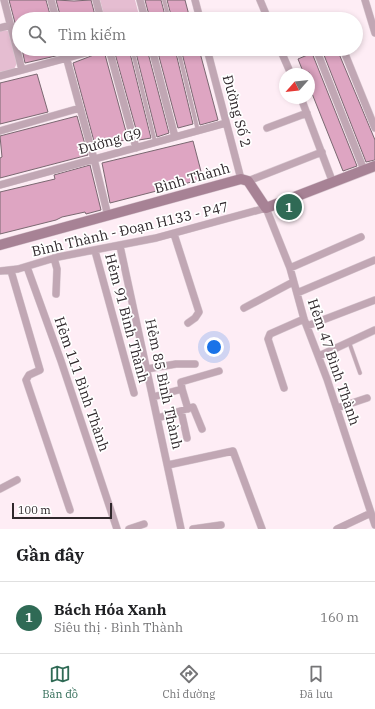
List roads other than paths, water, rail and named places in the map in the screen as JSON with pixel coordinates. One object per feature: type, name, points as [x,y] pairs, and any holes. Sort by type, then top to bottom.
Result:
[{"type":"street","points":[[4,0],[12,29]]},
{"type":"street","points":[[51,0],[54,12]]},
{"type":"street","points":[[96,0],[99,12]]},
{"type":"street","points":[[140,0],[143,12]]},
{"type":"street","points":[[195,0],[198,12]]},
{"type":"street","points":[[260,0],[265,12]]},
{"type":"street","points":[[365,0],[372,16],[375,33]]},
{"type":"street","points":[[0,28],[11,25]]},
{"type":"street","points":[[19,56],[22,70]]},
{"type":"street","points":[[0,76],[74,56]]},
{"type":"street","points":[[111,56],[136,148]]},
{"type":"street","points":[[154,56],[175,137]]},
{"type":"street","name":"Đường Số 2","points":[[209,56],[226,123],[245,180]]},
{"type":"street","points":[[283,56],[288,68]]},
{"type":"street","points":[[319,56],[364,170]]},
{"type":"street","points":[[346,56],[375,128]]},
{"type":"street","points":[[66,58],[108,216]]},
{"type":"street","points":[[303,104],[333,183]]},
{"type":"street","points":[[0,131],[80,108]]},
{"type":"street","points":[[267,128],[307,113]]},
{"type":"street","name":"Đường G9","points":[[0,185],[226,123]]},
{"type":"street","points":[[245,180],[322,152]]},
{"type":"street","points":[[266,208],[375,166]]},
{"type":"street","name":"Bình Thành","points":[[0,245],[245,180],[266,208]]},
{"type":"street","name":"Bình Thành - Đoạn H133 - P47","points":[[0,271],[11,271],[54,258],[174,234],[266,208]]},
{"type":"street","name":"Hẻm 47 Bình Thành","points":[[266,208],[290,268],[306,322],[337,408],[375,525]]},
{"type":"street","points":[[174,234],[199,312],[188,324]]},
{"type":"street","points":[[290,268],[361,237]]},
{"type":"street","name":"Hẻm 85 Bình Thành","points":[[120,246],[181,529]]},
{"type":"street","name":"Hẻm 91 Bình Thành","points":[[95,251],[134,393]]},
{"type":"street","points":[[54,258],[57,269],[56,294]]},
{"type":"street","points":[[297,293],[375,260]]},
{"type":"street","name":"Hẻm 111 Bình Thành","points":[[27,267],[62,361],[117,529]]},
{"type":"street","points":[[11,271],[40,370],[29,375],[26,380],[70,510]]},
{"type":"street","points":[[244,308],[293,282]]},
{"type":"street","points":[[284,388],[268,339],[270,334],[375,300]]},
{"type":"street","points":[[319,356],[375,330]]},
{"type":"street","points":[[147,369],[176,364],[195,364]]},
{"type":"street","points":[[187,438],[181,382],[219,370]]},
{"type":"street","points":[[153,397],[182,389]]},
{"type":"street","points":[[337,408],[367,398]]},
{"type":"street","points":[[158,418],[193,407],[202,429]]},
{"type":"street","points":[[168,465],[232,451],[262,529]]},
{"type":"street","points":[[0,489],[17,480]]},
{"type":"street","points":[[341,528],[371,513]]},
{"type":"street","points":[[129,529],[144,524]]},
{"type":"street","points":[[193,529],[221,525]]},
{"type":"lane","points":[[164,0],[167,12]]},
{"type":"lane","points":[[134,56],[155,142]]},
{"type":"lane","points":[[180,56],[198,131]]},
{"type":"lane","points":[[349,341],[360,373]]},
{"type":"place","name":"Bách Hóa Xanh","points":[[289,207]]}]
